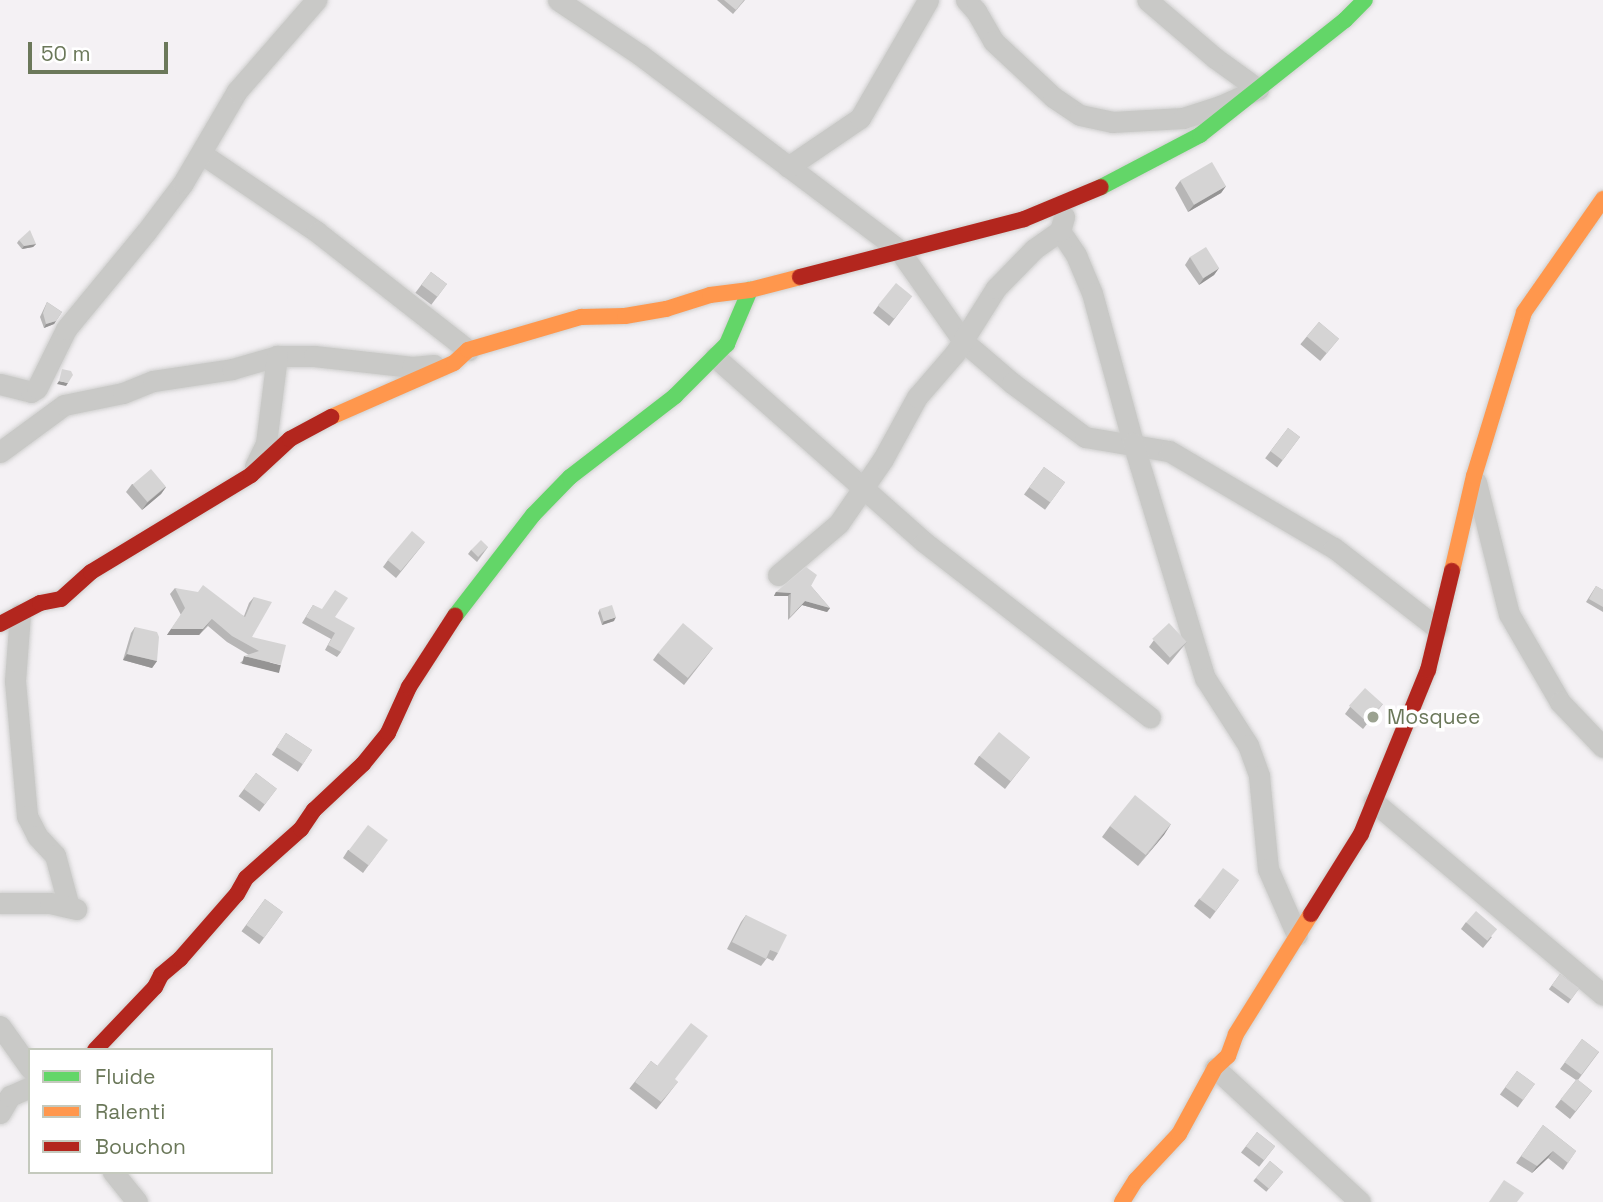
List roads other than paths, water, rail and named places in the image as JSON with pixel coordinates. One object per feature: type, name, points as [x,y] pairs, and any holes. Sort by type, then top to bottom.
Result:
[{"type":"street","points":[[0,384],[31,393],[37,388],[65,329],[146,232],[202,154],[237,91],[316,0]]},
{"type":"street","points":[[558,0],[639,54],[899,250],[963,341],[1012,383],[1085,438],[1133,443],[1169,452],[1334,548],[1437,628]]},
{"type":"street","points":[[788,167],[860,118],[928,0]]},
{"type":"street","points":[[966,0],[976,11],[993,41],[1053,97],[1080,114],[1112,122],[1183,118],[1220,106],[1258,89]]},
{"type":"street","points":[[1147,0],[1215,58],[1258,89]]},
{"type":"street","points":[[0,452],[64,405],[123,393],[153,381],[232,369],[277,356],[314,356],[412,367],[461,356],[581,317],[625,316],[666,309],[710,295],[750,290],[1024,219],[1146,167],[1200,135],[1365,0]]},
{"type":"street","points":[[202,154],[317,232],[461,356]]},
{"type":"street","points":[[778,575],[839,523],[883,459],[917,397],[963,341],[996,288],[1034,249],[1060,231],[1069,198]]},
{"type":"street","points":[[1122,1202],[1136,1180],[1179,1134],[1215,1068],[1228,1056],[1236,1034],[1361,834],[1428,670],[1474,476],[1524,312],[1603,199]]},
{"type":"street","points":[[1060,231],[1076,255],[1092,293],[1133,443],[1205,678],[1248,745],[1259,776],[1268,869],[1297,935]]},
{"type":"street","points":[[96,1048],[155,987],[161,975],[180,959],[237,894],[246,878],[266,863],[301,829],[314,810],[363,764],[388,733],[409,687],[466,599],[494,569],[533,516],[570,477],[632,432],[727,344],[750,290]]},
{"type":"street","points":[[251,475],[266,443],[277,356]]},
{"type":"street","points":[[0,624],[40,603],[61,599],[90,572],[251,475],[290,439],[326,419],[461,356]]},
{"type":"street","points":[[715,357],[924,542],[1150,717]]},
{"type":"street","points":[[1474,476],[1509,614],[1560,702],[1603,747]]},
{"type":"street","points":[[0,903],[73,908],[55,855],[37,836],[27,816],[15,681],[20,614]]},
{"type":"street","points":[[1374,802],[1603,995]]},
{"type":"street","points":[[0,1026],[28,1065]]},
{"type":"street","points":[[1215,1068],[1360,1202]]},
{"type":"street","points":[[3,1101],[28,1088]]},
{"type":"street","points":[[115,1174],[137,1202]]},
{"type":"place","name":"Mosquee","points":[[1373,717]]}]
